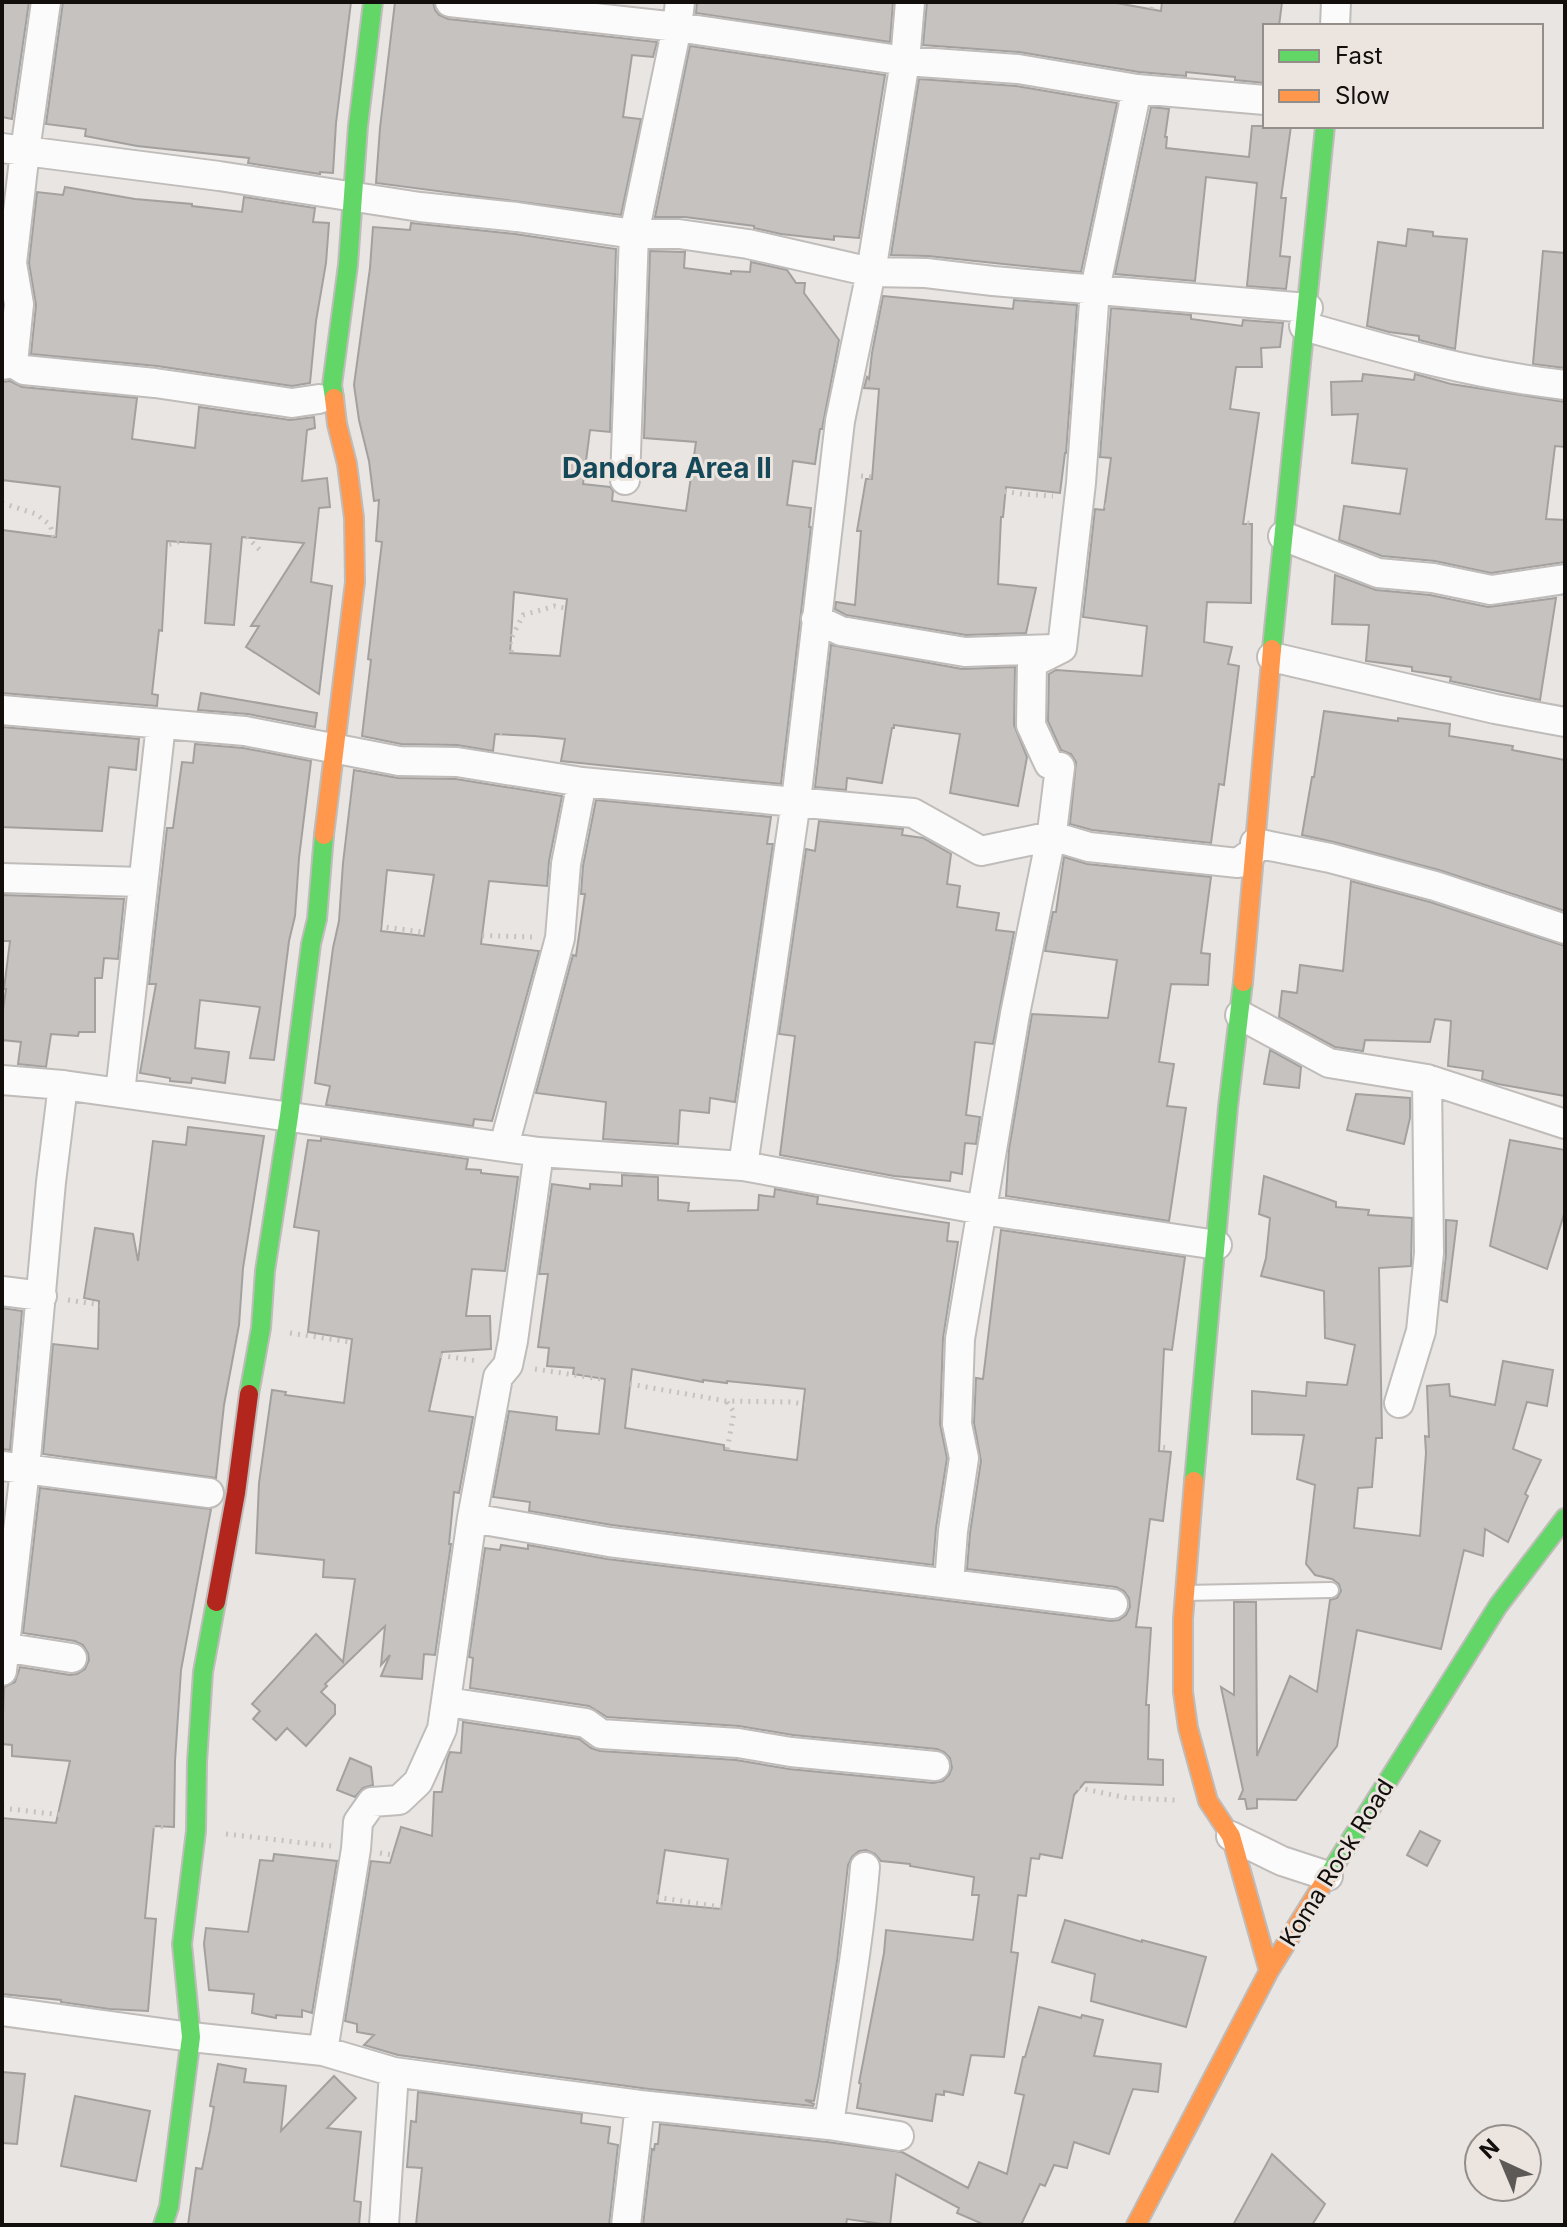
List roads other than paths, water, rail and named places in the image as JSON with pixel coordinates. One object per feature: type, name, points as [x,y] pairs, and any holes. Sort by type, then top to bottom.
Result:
[{"type":"street","points":[[46,2],[13,150],[12,263],[19,304],[7,364],[24,370],[155,383],[292,403],[319,399]]},
{"type":"street","points":[[163,2225],[169,2207],[191,2037],[182,1944],[196,1831],[203,1672],[222,1493],[246,1408],[261,1328],[265,1271],[317,919],[321,861],[355,582],[354,518],[332,385],[348,265],[358,126],[373,2]]},
{"type":"street","points":[[450,2],[678,15],[905,61],[1018,69],[1137,89],[1263,100]]},
{"type":"street","points":[[743,1166],[796,801],[840,421],[871,272],[905,61],[910,2]]},
{"type":"street","points":[[1335,24],[1336,2]]},
{"type":"street","points":[[625,480],[634,234],[678,15]]},
{"type":"street","points":[[1062,648],[1081,483],[1095,289],[1137,89]]},
{"type":"street","points":[[1269,1971],[1231,1836],[1208,1801],[1188,1728],[1183,1692],[1184,1593],[1228,1107],[1240,1015],[1262,744],[1325,128]]},
{"type":"street","points":[[13,150],[634,234],[679,234],[748,244],[871,272],[926,273],[1095,289],[1306,317],[1383,349],[1505,378],[1565,385]]},
{"type":"street","points":[[1283,536],[1378,573],[1433,578],[1491,590],[1565,579]]},
{"type":"street","points":[[816,619],[841,631],[965,652],[1062,648]]},
{"type":"street","points":[[949,1583],[964,1458],[957,1424],[960,1339],[1015,1014],[1052,836],[1060,767],[1049,764],[1031,725],[1032,663],[1062,648]]},
{"type":"street","points":[[1272,657],[1495,709],[1565,722]]},
{"type":"street","points":[[2,710],[245,731],[399,761],[457,762],[582,782],[913,813],[981,851],[1052,836],[1089,847],[1238,863],[1254,848]]},
{"type":"street","points":[[120,1093],[161,724]]},
{"type":"street","points":[[504,1146],[560,938],[566,864],[582,782]]},
{"type":"street","points":[[1254,848],[1330,858],[1435,886],[1565,929]]},
{"type":"street","points":[[2,878],[142,882]]},
{"type":"street","points":[[1240,1015],[1329,1063],[1427,1079],[1565,1124]]},
{"type":"street","points":[[1399,1403],[1421,1331],[1429,1253],[1427,1079]]},
{"type":"street","points":[[2,1080],[63,1085],[539,1152],[743,1166],[983,1210],[1217,1245]]},
{"type":"street","points":[[63,1085],[42,1296],[14,1467],[3,1655],[72,1658]]},
{"type":"street","points":[[323,2051],[358,1822],[372,1802],[399,1800],[418,1782],[442,1729],[472,1518],[498,1377],[508,1365],[513,1341],[539,1152]]},
{"type":"street","points":[[2,1291],[42,1296]]},
{"type":"street","points":[[14,1467],[222,1493]]},
{"type":"street","points":[[472,1518],[609,1542],[1113,1604]]},
{"type":"street","name":"Koma Rock Road","points":[[1136,2225],[1269,1971],[1498,1606],[1565,1518]]},
{"type":"street","points":[[447,1702],[586,1723],[601,1734],[738,1743],[791,1752],[935,1766]]},
{"type":"street","points":[[1231,1836],[1282,1861],[1328,1876]]},
{"type":"street","points":[[829,2125],[860,1929],[865,1867]]},
{"type":"street","points":[[2,2011],[191,2037],[323,2051],[394,2072],[899,2136]]},
{"type":"street","points":[[384,2225],[394,2072]]},
{"type":"street","points":[[626,2225],[640,2105]]},
{"type":"lane","points":[[1184,1593],[1331,1590]]},
{"type":"district","name":"Dandora Area II","points":[[667,468]]}]
